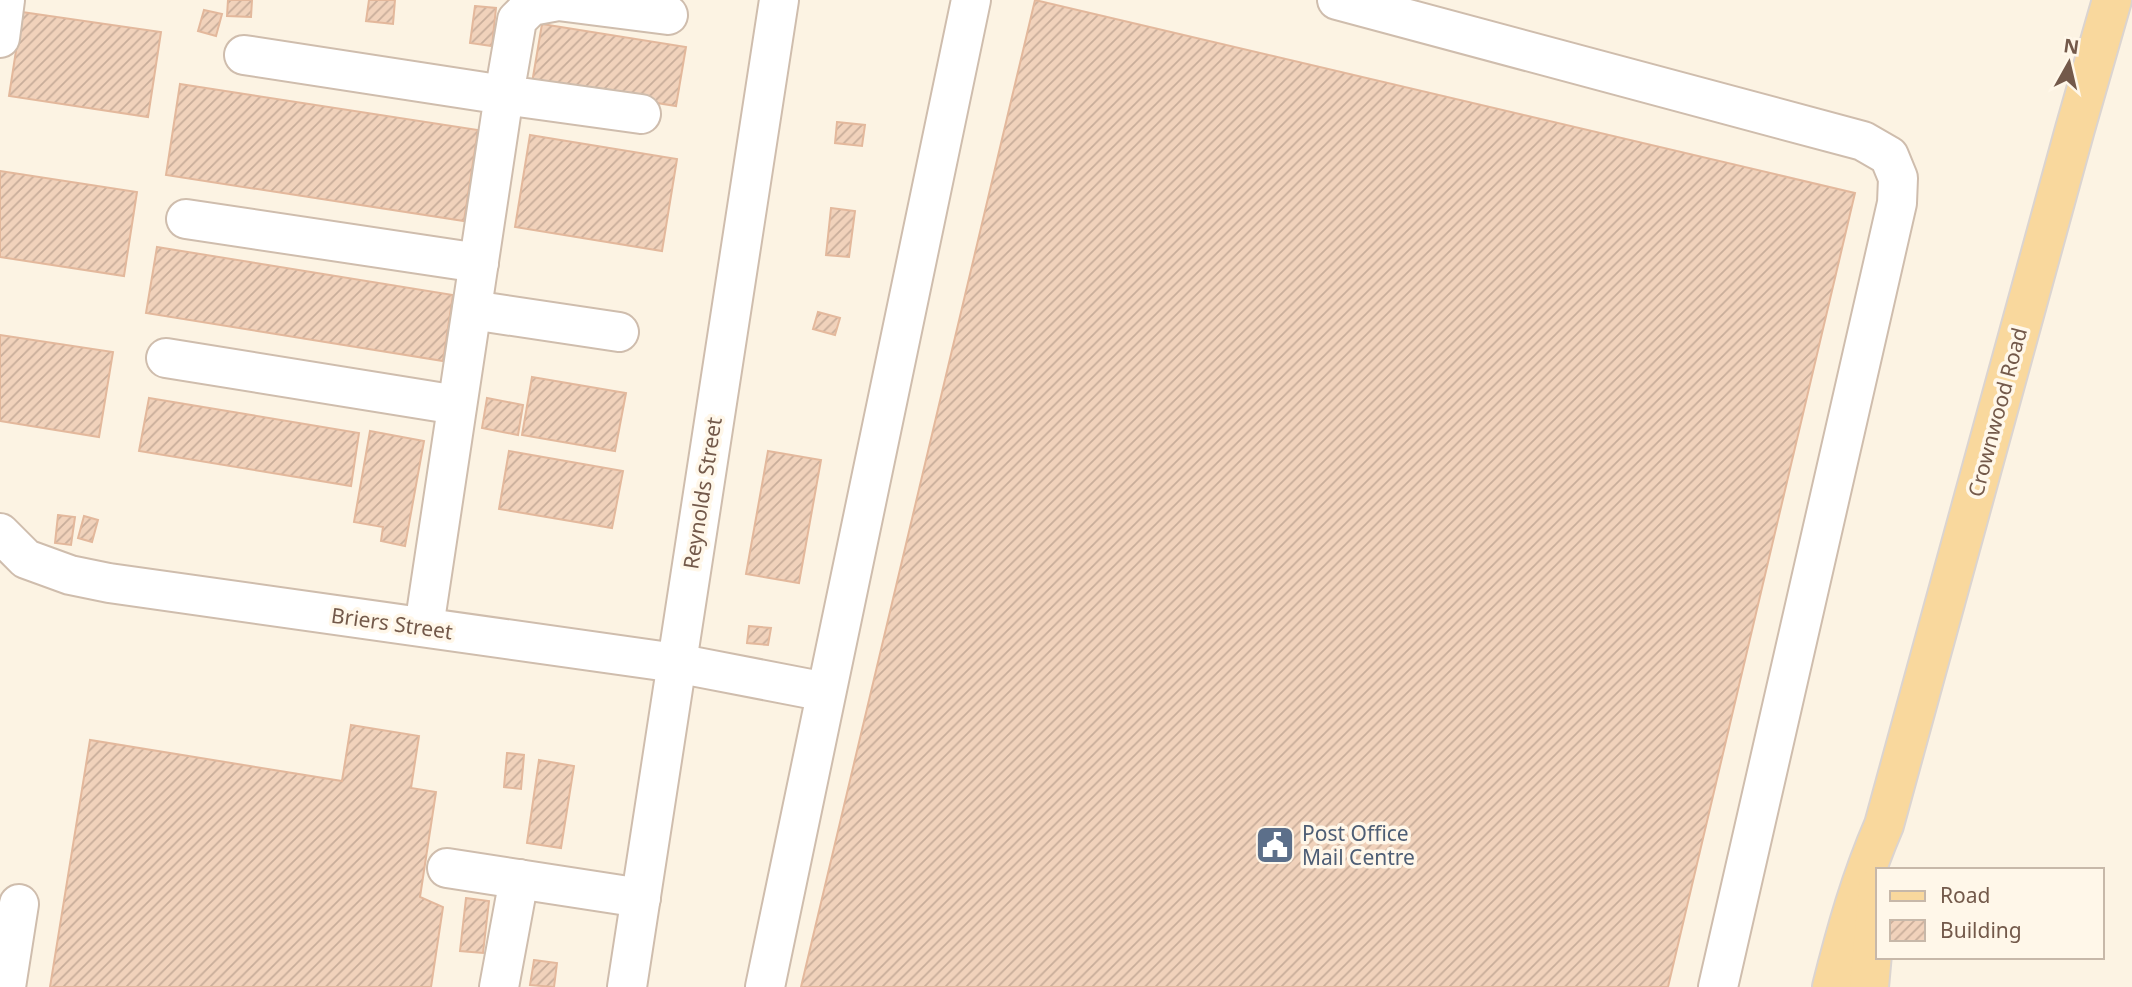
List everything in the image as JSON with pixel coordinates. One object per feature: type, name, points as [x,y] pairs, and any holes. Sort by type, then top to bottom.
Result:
[{"type":"main road","name":"Crownwood Road","points":[[1832,987],[1863,877],[1884,825],[2112,0]]},
{"type":"main road","name":"Crownwood Road","points":[[1880,868],[1884,825]]},
{"type":"main road","points":[[1869,987],[1876,909]]},
{"type":"street","points":[[0,38],[5,0]]},
{"type":"street","name":"Reynolds Street","points":[[627,987],[779,0]]},
{"type":"street","points":[[765,987],[971,0]]},
{"type":"street","points":[[1337,0],[1863,141],[1889,156],[1898,178],[1897,203],[1718,987]]},
{"type":"street","points":[[424,627],[517,20],[531,6],[558,1],[667,15]]},
{"type":"street","points":[[244,55],[641,114]]},
{"type":"street","points":[[186,219],[479,263]]},
{"type":"street","points":[[471,310],[619,332]]},
{"type":"street","points":[[166,358],[457,405]]},
{"type":"street","name":"Briers Street","points":[[0,533],[26,559],[70,575],[109,583],[676,663],[826,692]]},
{"type":"street","points":[[447,868],[641,898]]},
{"type":"street","points":[[499,987],[519,880]]},
{"type":"street","points":[[6,987],[19,904]]},
{"type":"building","points":[[228,0],[252,0],[251,17],[227,16]]},
{"type":"building","points":[[369,0],[395,0],[393,24],[366,21]]},
{"type":"building","points":[[1035,0],[1855,193],[1668,987],[801,987]]},
{"type":"building","points":[[475,6],[496,8],[492,46],[470,43]]},
{"type":"building","points":[[204,10],[222,14],[216,36],[198,31]]},
{"type":"building","points":[[22,12],[161,32],[148,117],[9,96]]},
{"type":"building","points":[[542,24],[686,47],[676,106],[532,83]]},
{"type":"building","points":[[180,84],[478,130],[464,221],[166,175]]},
{"type":"building","points":[[837,122],[865,125],[862,146],[835,143]]},
{"type":"building","points":[[530,135],[677,159],[662,251],[515,227]]},
{"type":"building","points":[[0,171],[137,192],[124,276],[0,257]]},
{"type":"building","points":[[831,208],[855,211],[849,257],[826,255]]},
{"type":"building","points":[[157,247],[453,295],[443,361],[146,313]]},
{"type":"building","points":[[818,312],[840,318],[835,335],[813,329]]},
{"type":"building","points":[[0,335],[113,352],[99,437],[0,421]]},
{"type":"building","points":[[532,377],[626,393],[615,451],[522,435]]},
{"type":"building","points":[[149,398],[359,433],[351,486],[139,451]]},
{"type":"building","points":[[487,398],[523,405],[518,435],[482,428]]},
{"type":"building","points":[[370,431],[424,441],[405,546],[381,541],[383,527],[354,522]]},
{"type":"building","points":[[509,451],[623,471],[612,528],[499,509]]},
{"type":"building","points":[[768,451],[821,460],[799,583],[746,574]]},
{"type":"building","points":[[58,515],[75,517],[71,545],[55,543]]},
{"type":"building","points":[[84,516],[98,520],[92,542],[78,538]]},
{"type":"building","points":[[749,626],[771,628],[768,645],[747,643]]},
{"type":"building","points":[[351,725],[419,736],[411,788],[436,792],[420,897],[443,907],[431,987],[50,987],[90,740],[342,781]]},
{"type":"building","points":[[507,753],[524,755],[521,789],[504,787]]},
{"type":"building","points":[[539,760],[574,766],[561,848],[527,843]]},
{"type":"building","points":[[466,898],[489,901],[483,953],[460,951]]},
{"type":"building","points":[[534,960],[557,963],[554,987],[530,985]]},
{"type":"place","name":"Post Office Mail Centre","points":[[1275,845]]}]
